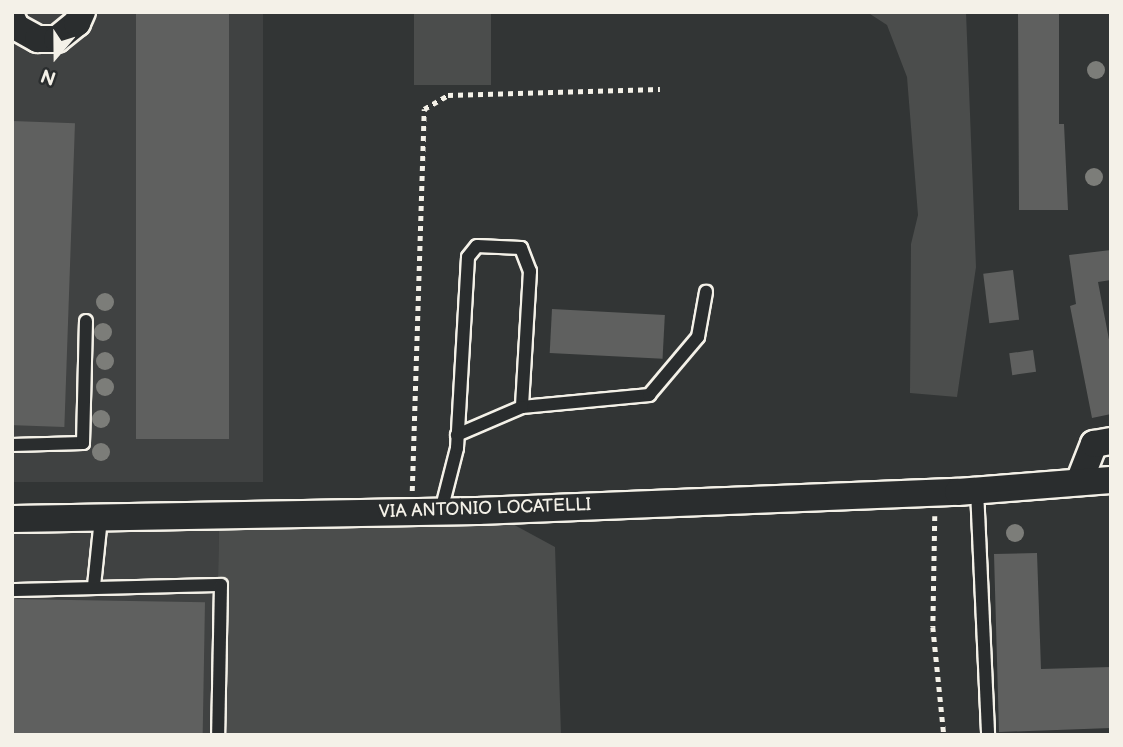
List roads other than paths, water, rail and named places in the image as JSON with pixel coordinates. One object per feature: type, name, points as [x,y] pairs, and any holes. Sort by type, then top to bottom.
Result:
[{"type":"street","points":[[14,25],[38,39],[57,39],[77,23],[82,12]]},
{"type":"street","points":[[1079,482],[1094,444],[1111,440]]},
{"type":"street","name":"VIA ANTONIO LOCATELLI","points":[[12,520],[441,512],[957,491],[1111,480]]},
{"type":"lane","points":[[441,512],[457,435],[468,257],[477,246],[521,248],[530,271],[522,407]]},
{"type":"lane","points":[[457,435],[522,407],[649,395],[698,337],[706,292]]},
{"type":"lane","points":[[12,445],[83,443],[86,321]]},
{"type":"lane","points":[[957,491],[988,735]]},
{"type":"lane","points":[[94,586],[101,518]]},
{"type":"lane","points":[[12,590],[220,585],[218,735]]}]
